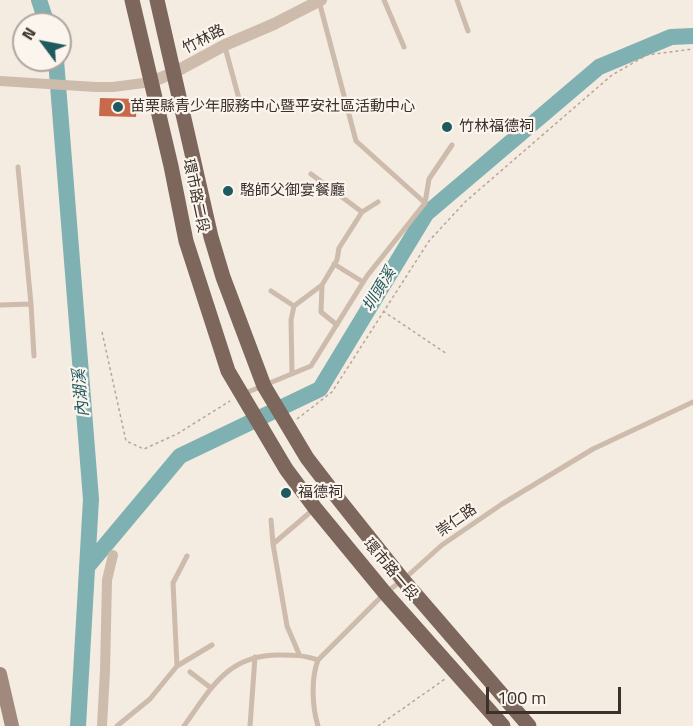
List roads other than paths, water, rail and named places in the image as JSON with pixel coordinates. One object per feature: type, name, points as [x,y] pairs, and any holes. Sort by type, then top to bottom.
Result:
[{"type":"main road","name":"環市路二段","points":[[132,0],[186,241],[228,371],[261,428]]},
{"type":"main road","name":"環市路二段","points":[[158,0],[211,237],[223,277],[264,386],[286,424],[333,493],[403,580]]},
{"type":"main road","name":"環市路一段","points":[[261,428],[286,469],[315,508],[385,593],[503,726]]},
{"type":"main road","name":"環市路一段","points":[[403,580],[529,726]]},
{"type":"main road","points":[[0,674],[12,726]]},
{"type":"street","name":"竹林路","points":[[0,81],[96,87],[151,82],[320,0]]},
{"type":"street","points":[[102,726],[107,580],[113,555]]},
{"type":"lane","points":[[320,0],[356,141],[425,203]]},
{"type":"lane","points":[[384,0],[404,47]]},
{"type":"lane","points":[[457,0],[468,32]]},
{"type":"lane","points":[[225,45],[242,110]]},
{"type":"lane","points":[[241,394],[311,366],[363,282],[425,203],[429,179],[452,145]]},
{"type":"lane","points":[[18,167],[34,356]]},
{"type":"lane","points":[[311,174],[362,212]]},
{"type":"lane","points":[[292,374],[291,320],[294,306],[322,285],[334,264],[339,248],[362,212],[378,202]]},
{"type":"lane","points":[[334,264],[363,282]]},
{"type":"lane","points":[[322,285],[321,312],[337,325]]},
{"type":"lane","points":[[271,291],[294,306]]},
{"type":"lane","points":[[0,305],[31,304]]},
{"type":"lane","name":"崇仁路","points":[[318,660],[385,593],[442,545],[502,504],[593,449],[693,402]]},
{"type":"lane","points":[[273,544],[315,508]]},
{"type":"lane","points":[[271,519],[287,626],[299,654]]},
{"type":"lane","points":[[177,666],[173,583],[187,556]]},
{"type":"lane","points":[[117,726],[150,699],[177,666],[212,645]]},
{"type":"lane","points":[[184,726],[211,688],[230,668],[262,655],[299,654],[318,660],[314,670],[314,693],[318,726]]},
{"type":"lane","points":[[250,726],[255,657]]},
{"type":"lane","points":[[190,672],[211,688]]},
{"type":"waterway","name":"內湖溪","points":[[39,0],[43,12]]},
{"type":"waterway","name":"圳頭溪","points":[[87,567],[180,456],[320,389],[426,214],[599,67],[671,37],[693,36]]},
{"type":"waterway","name":"內湖溪","points":[[57,72],[91,499],[78,726]]},
{"type":"place","name":"苗栗縣青少年服務中心暨平安社區活動中心","points":[[118,107]]},
{"type":"place","name":"竹林福德祠","points":[[447,127]]},
{"type":"place","name":"駱師父御宴餐廳","points":[[228,191]]},
{"type":"place","name":"福德祠","points":[[286,493]]}]
